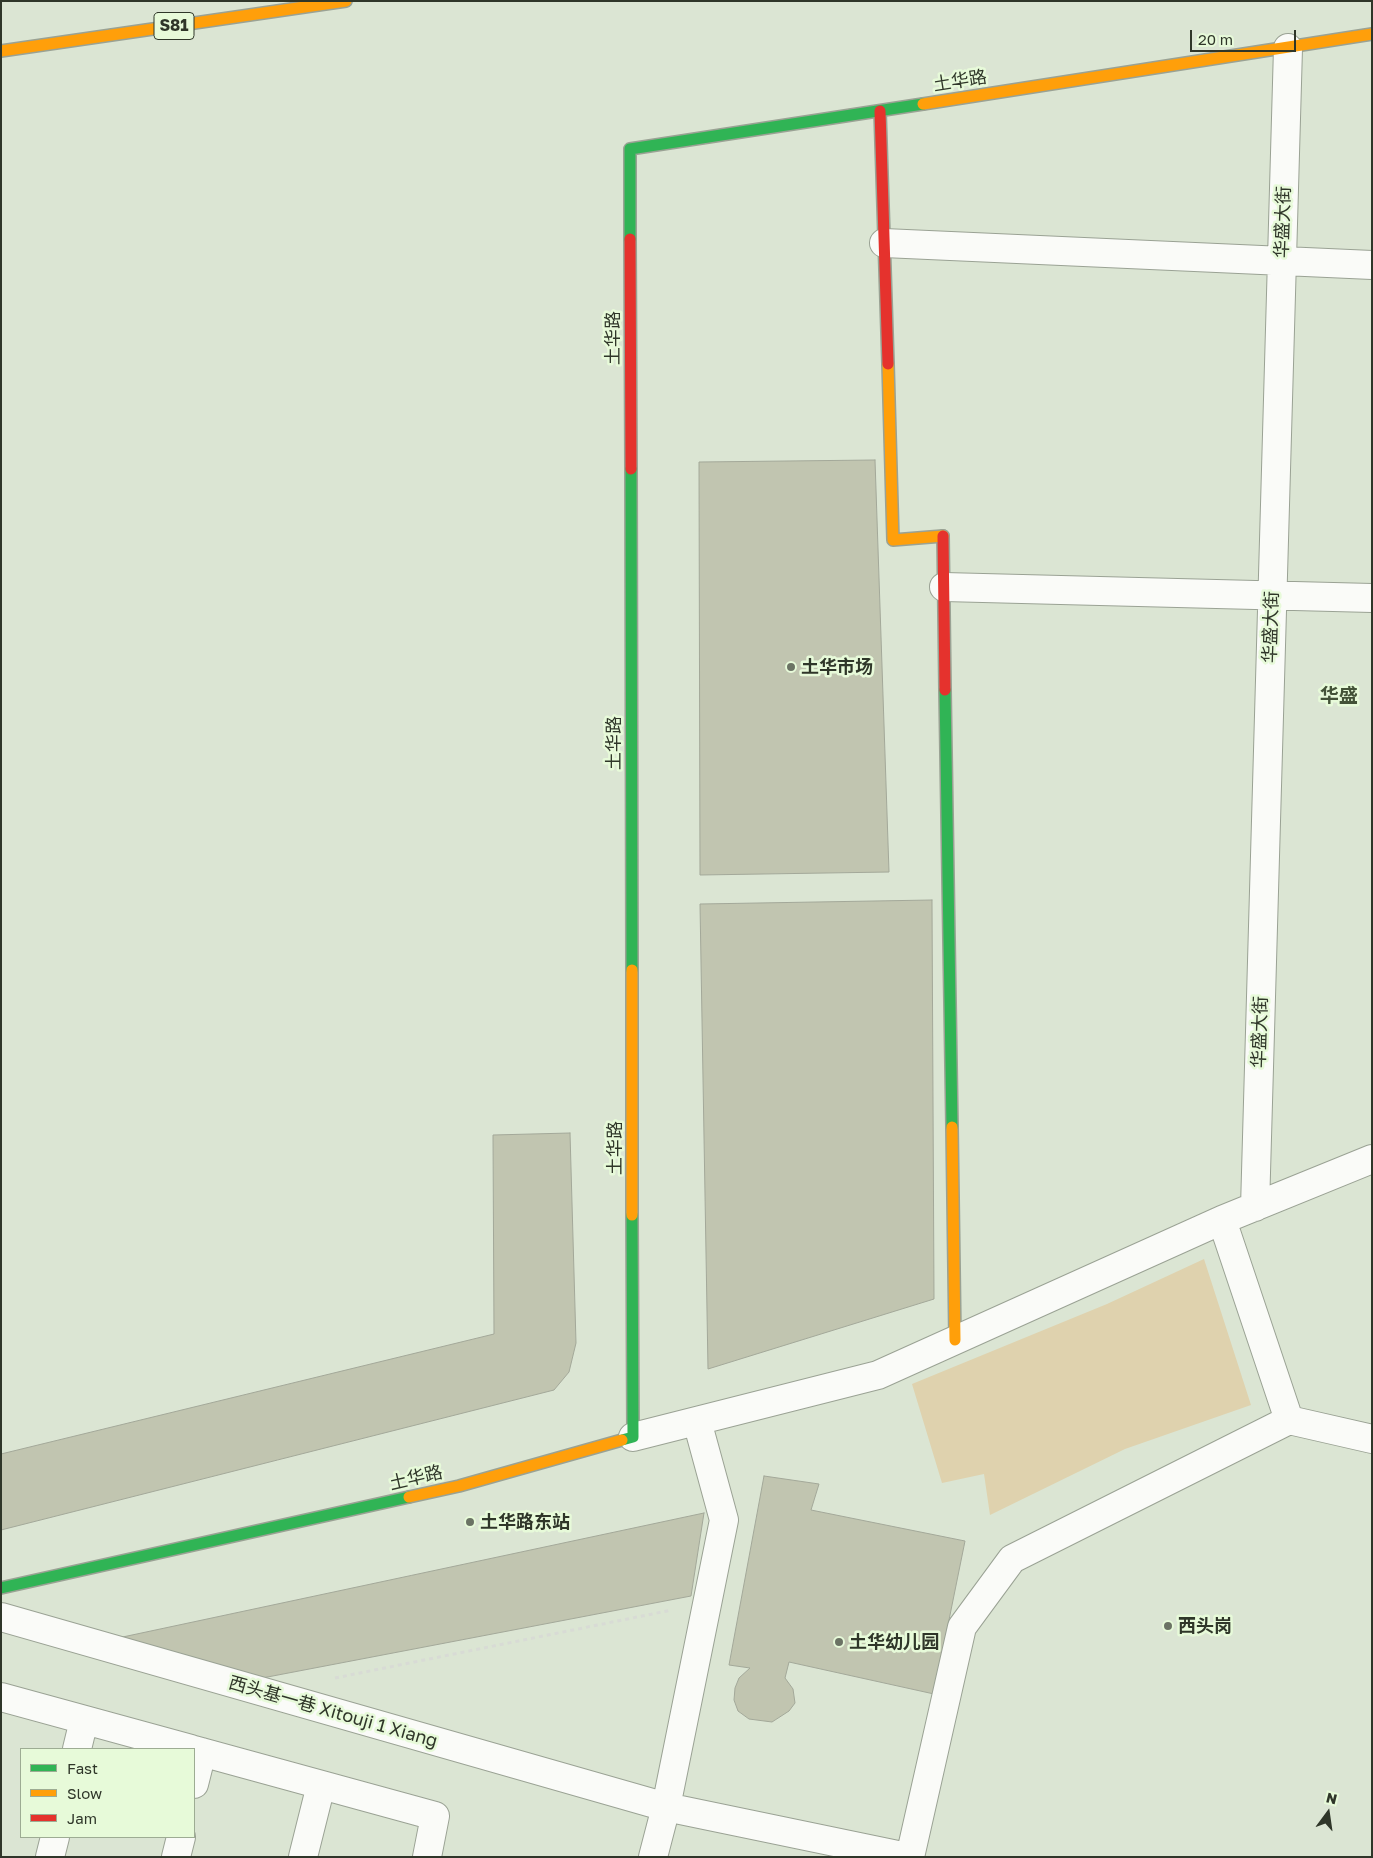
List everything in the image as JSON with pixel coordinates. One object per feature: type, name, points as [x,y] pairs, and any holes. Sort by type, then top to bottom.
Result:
[{"type":"main road","name":"S81","points":[[1,51],[346,1]]},
{"type":"main road","name":"土华路","points":[[1,1588],[450,1488],[633,1437],[630,150],[1372,34]]},
{"type":"main road","points":[[880,111],[892,540],[943,536],[955,1340]]},
{"type":"street","name":"华盛大街","points":[[1255,1207],[1288,48]]},
{"type":"street","points":[[884,243],[1372,265]]},
{"type":"street","points":[[944,587],[1372,598]]},
{"type":"street","points":[[633,1437],[878,1375],[1222,1220],[1372,1160]]},
{"type":"street","points":[[1222,1220],[1289,1420]]},
{"type":"street","points":[[909,1857],[962,1627],[1012,1559],[1289,1420],[1372,1440]]},
{"type":"street","points":[[653,1857],[666,1807],[724,1520],[697,1421]]},
{"type":"street","name":"西头基一巷 Xitouji 1 Xiang","points":[[1,1616],[666,1807],[909,1857]]},
{"type":"street","points":[[1,1697],[189,1748]]},
{"type":"street","points":[[77,1748],[84,1720]]},
{"type":"street","points":[[195,1767],[196,1750],[435,1816],[427,1857]]},
{"type":"street","points":[[303,1857],[321,1786]]},
{"type":"street","points":[[50,1857],[55,1838]]},
{"type":"street","points":[[176,1857],[181,1838]]},
{"type":"path","points":[[331,1678],[707,1602]]},
{"type":"shaded area","points":[[1204,1259],[1251,1405],[1125,1449],[990,1515],[984,1474],[942,1483],[912,1384],[1107,1304]]},
{"type":"building","name":"土华市场","points":[[875,460],[889,872],[700,875],[699,462]]},
{"type":"building","points":[[932,900],[934,1299],[708,1369],[700,904]]},
{"type":"building","points":[[570,1133],[576,1343],[569,1372],[554,1390],[1,1530],[1,1454],[494,1334],[493,1135]]},
{"type":"building","points":[[764,1476],[819,1484],[811,1510],[965,1541],[934,1694],[789,1662],[785,1678],[793,1689],[795,1703],[789,1711],[772,1722],[749,1719],[738,1711],[734,1700],[735,1688],[739,1678],[750,1668],[729,1665]]},
{"type":"building","points":[[704,1513],[691,1596],[257,1679],[118,1638]]},
{"type":"traffic: fast","points":[[630,239],[630,149],[923,104]]},
{"type":"traffic: fast","points":[[631,469],[632,970]]},
{"type":"traffic: fast","points":[[945,690],[952,1127]]},
{"type":"traffic: fast","points":[[622,1440],[633,1437],[632,1215]]},
{"type":"traffic: fast","points":[[1,1588],[409,1497]]},
{"type":"traffic: slow","points":[[1,51],[346,1]]},
{"type":"traffic: slow","points":[[923,104],[1372,34]]},
{"type":"traffic: slow","points":[[888,364],[893,540],[943,536]]},
{"type":"traffic: slow","points":[[632,970],[632,1215]]},
{"type":"traffic: slow","points":[[952,1127],[955,1340]]},
{"type":"traffic: slow","points":[[409,1497],[459,1486],[622,1440]]},
{"type":"traffic: jam","points":[[880,111],[888,364]]},
{"type":"traffic: jam","points":[[630,239],[631,469]]},
{"type":"traffic: jam","points":[[943,536],[945,690]]},
{"type":"place","name":"土华市场","points":[[791,667]]},
{"type":"place","name":"土华路东站","points":[[470,1522]]},
{"type":"place","name":"西头岗","points":[[1168,1626]]},
{"type":"place","name":"土华幼儿园","points":[[839,1642]]},
{"type":"district","name":"华盛","points":[[1339,696]]}]
